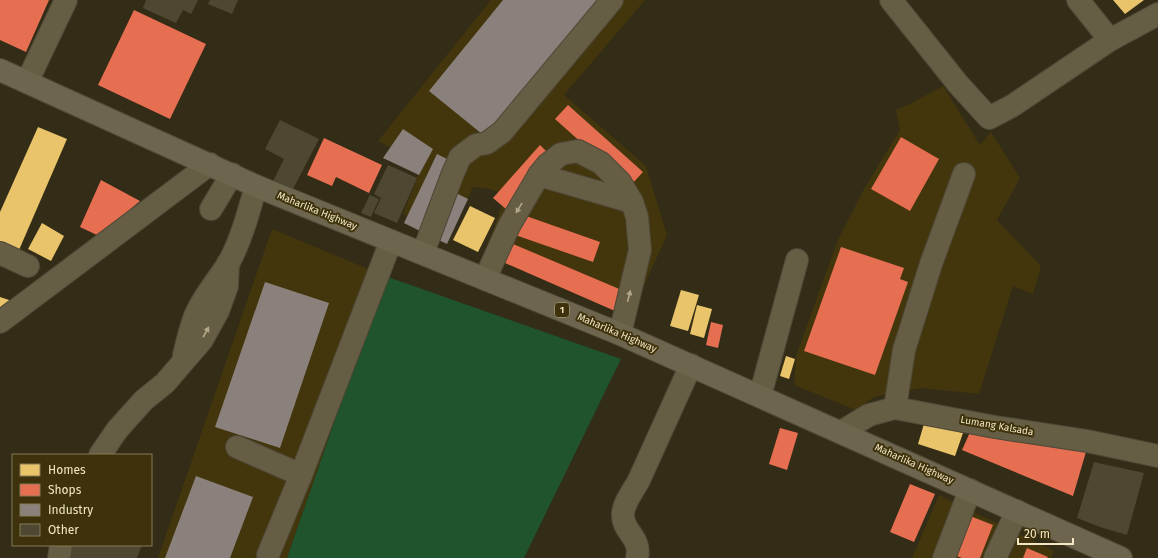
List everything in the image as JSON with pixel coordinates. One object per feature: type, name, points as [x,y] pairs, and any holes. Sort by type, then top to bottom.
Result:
[{"type":"main road","name":"Maharlika Highway","points":[[0,70],[256,186],[620,334],[1121,558]]},
{"type":"street","points":[[27,82],[66,0]]},
{"type":"street","points":[[423,254],[460,157],[476,145],[487,143],[502,132],[612,0]]},
{"type":"street","points":[[891,0],[958,84],[989,118],[1012,106],[1110,40],[1158,14]]},
{"type":"street","points":[[1078,0],[1110,40]]},
{"type":"street","points":[[486,279],[509,226],[539,174],[547,165],[561,154],[578,151],[601,163],[620,182],[632,202],[637,217],[640,250],[620,334]]},
{"type":"street","points":[[0,322],[210,164]]},
{"type":"street","points":[[211,209],[232,174]]},
{"type":"street","points":[[539,174],[632,202]]},
{"type":"street","points":[[895,408],[904,350],[931,264],[964,174]]},
{"type":"street","points":[[101,454],[117,430],[144,400],[165,383],[182,363],[188,336],[196,315],[214,283],[228,263],[247,219],[256,186]]},
{"type":"street","points":[[268,555],[301,475],[391,241]]},
{"type":"street","points":[[0,253],[28,266]]},
{"type":"street","points":[[760,396],[798,260]]},
{"type":"street","points":[[637,558],[637,543],[626,526],[623,515],[624,508],[691,365]]},
{"type":"street","name":"Lumang Kalsada","points":[[841,432],[869,414],[895,408],[995,427],[1087,441],[1158,456]]},
{"type":"street","points":[[237,447],[301,475]]},
{"type":"street","points":[[944,558],[970,490]]},
{"type":"street","points":[[995,558],[1017,512]]},
{"type":"street","points":[[59,558],[61,546]]},
{"type":"shaded area","points":[[491,0],[645,0],[564,95],[646,166],[667,235],[634,308],[486,250],[506,194],[489,189],[473,187],[451,233],[403,214],[423,163],[378,141]]},
{"type":"shaded area","points":[[943,86],[980,145],[991,132],[1020,178],[997,220],[1041,266],[1033,294],[1013,286],[979,394],[921,388],[874,397],[856,410],[794,385],[796,356],[838,240],[864,189],[900,130],[896,110]]},
{"type":"shaded area","points":[[272,229],[385,276],[287,558],[158,558]]},
{"type":"shaded area","points":[[939,495],[1054,551],[1051,558],[912,558]]},
{"type":"green space","points":[[385,276],[621,359],[524,558],[287,558]]},
{"type":"building: Homes","points":[[1113,0],[1144,0],[1125,14]]},
{"type":"building: Homes","points":[[38,127],[67,139],[19,250],[0,242],[0,212]]},
{"type":"building: Homes","points":[[470,206],[495,218],[478,252],[453,240]]},
{"type":"building: Homes","points":[[42,223],[64,236],[51,261],[28,249]]},
{"type":"building: Homes","points":[[681,290],[699,295],[688,331],[670,326]]},
{"type":"building: Homes","points":[[0,297],[12,301],[0,309]]},
{"type":"building: Homes","points":[[697,305],[712,309],[704,338],[690,334]]},
{"type":"building: Homes","points":[[786,356],[795,359],[789,379],[780,376]]},
{"type":"building: Homes","points":[[926,417],[946,428],[963,433],[955,456],[918,444]]},
{"type":"building: Shops","points":[[0,0],[49,0],[26,52],[0,40]]},
{"type":"building: Shops","points":[[134,10],[206,44],[170,119],[98,85]]},
{"type":"building: Shops","points":[[568,105],[643,172],[630,186],[555,119]]},
{"type":"building: Shops","points":[[901,137],[939,159],[910,211],[871,189]]},
{"type":"building: Shops","points":[[324,138],[382,165],[369,193],[336,177],[332,186],[307,175]]},
{"type":"building: Shops","points":[[540,145],[552,157],[506,209],[493,198]]},
{"type":"building: Shops","points":[[101,180],[140,201],[99,236],[80,227]]},
{"type":"building: Shops","points":[[509,210],[600,242],[593,262],[501,230]]},
{"type":"building: Shops","points":[[513,244],[624,291],[615,311],[505,263]]},
{"type":"building: Shops","points":[[841,247],[904,268],[900,279],[908,282],[875,375],[804,351]]},
{"type":"building: Shops","points":[[711,322],[723,325],[718,348],[706,345]]},
{"type":"building: Shops","points":[[780,428],[798,433],[787,470],[769,464]]},
{"type":"building: Shops","points":[[971,430],[1086,452],[1073,496],[962,450]]},
{"type":"building: Shops","points":[[910,484],[935,494],[914,542],[890,532]]},
{"type":"building: Shops","points":[[965,514],[993,525],[980,558],[962,558],[949,553]]},
{"type":"building: Shops","points":[[1027,548],[1048,557],[1023,558]]},
{"type":"building: Industry","points":[[503,0],[599,0],[487,138],[429,91]]},
{"type":"building: Industry","points":[[403,129],[433,149],[419,175],[383,158]]},
{"type":"building: Industry","points":[[437,154],[453,162],[420,231],[404,223]]},
{"type":"building: Industry","points":[[454,192],[468,199],[447,244],[432,237]]},
{"type":"building: Industry","points":[[265,282],[329,303],[280,448],[215,427]]},
{"type":"building: Industry","points":[[196,476],[253,497],[230,558],[165,558]]},
{"type":"building: Other","points":[[146,0],[198,0],[191,14],[183,10],[176,23],[143,8]]},
{"type":"building: Other","points":[[210,0],[238,0],[232,14],[208,4]]},
{"type":"building: Other","points":[[280,120],[319,139],[292,191],[273,181],[284,159],[265,149]]},
{"type":"building: Other","points":[[388,165],[417,178],[397,223],[374,213],[381,198],[374,194]]},
{"type":"building: Other","points":[[370,195],[379,199],[371,217],[361,213]]},
{"type":"building: Other","points":[[1094,462],[1144,473],[1127,535],[1077,518]]},
{"type":"building: Other","points":[[69,546],[142,546],[137,558],[64,558]]}]
